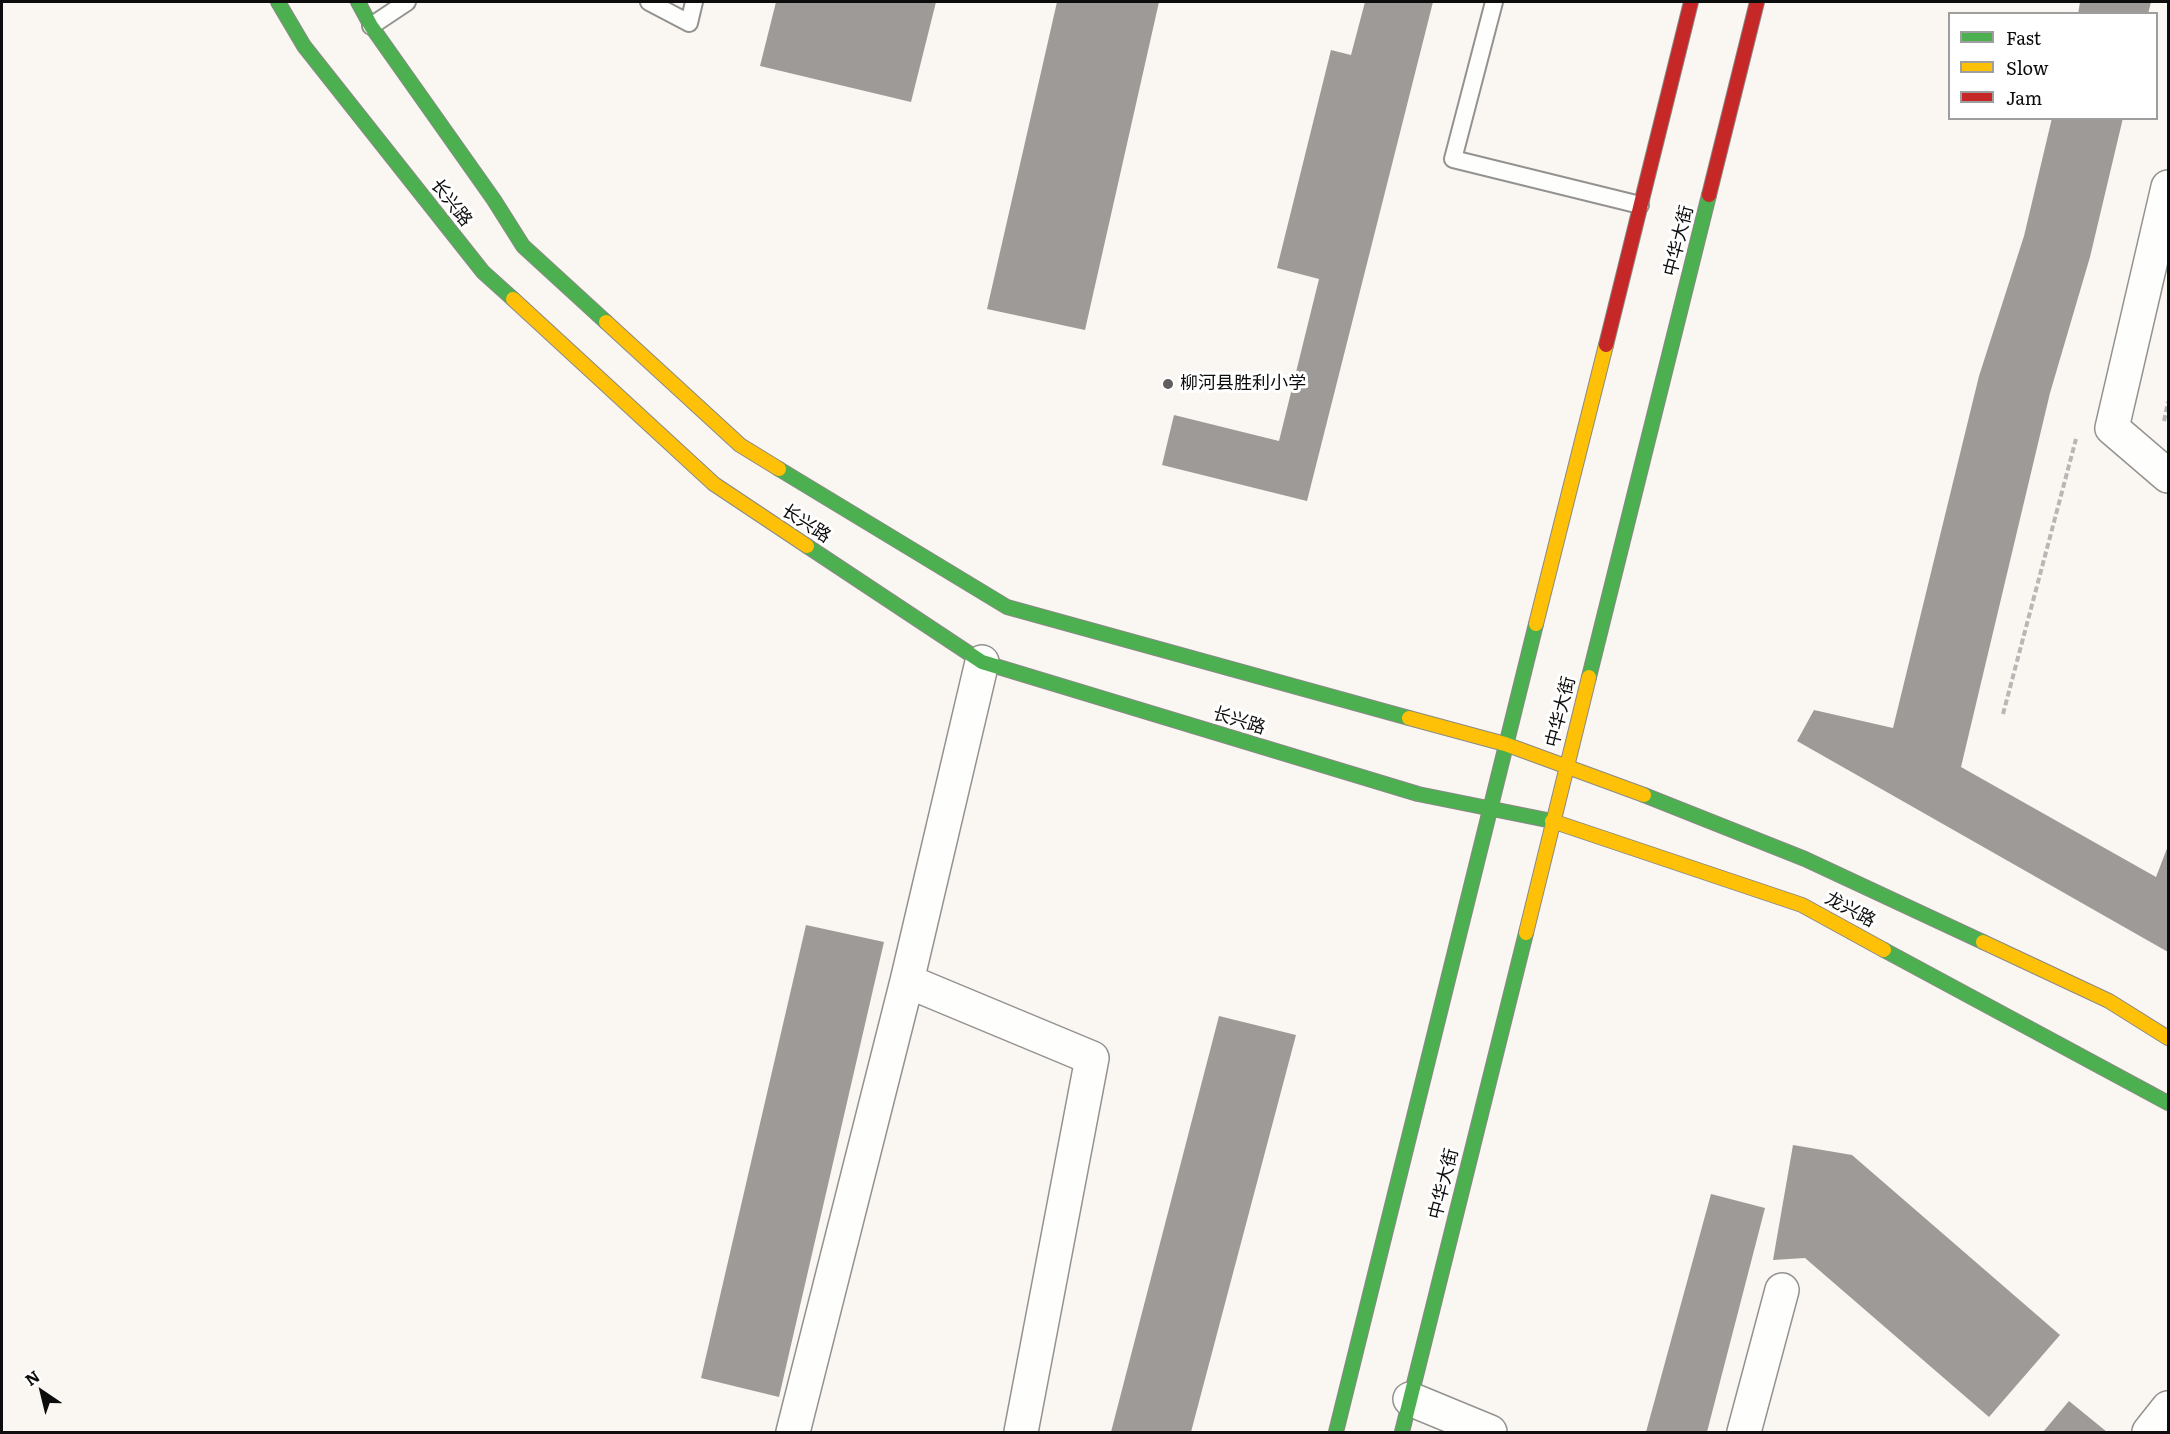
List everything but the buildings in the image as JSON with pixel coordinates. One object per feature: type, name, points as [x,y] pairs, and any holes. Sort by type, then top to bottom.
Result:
[{"type":"street","name":"长兴路","points":[[278,2],[304,46],[483,272],[714,484],[982,662],[1418,794],[1490,809]]},
{"type":"street","name":"长兴路","points":[[358,2],[371,26],[494,200],[523,246],[740,445],[1007,607],[1505,744]]},
{"type":"street","points":[[1336,1432],[1691,2]]},
{"type":"street","name":"中华大街","points":[[1402,1432],[1757,2]]},
{"type":"street","points":[[2169,187],[2112,428],[2169,476]]},
{"type":"street","points":[[793,1432],[907,981],[982,662]]},
{"type":"street","name":"龙兴路","points":[[1505,744],[1567,765],[1805,859],[2109,1002],[2169,1038]]},
{"type":"street","name":"龙兴路","points":[[1490,809],[1552,821],[1802,905],[2169,1103]]},
{"type":"street","points":[[907,981],[1092,1058],[1021,1432]]},
{"type":"street","points":[[1744,1432],[1782,1290]]},
{"type":"street","points":[[1410,1399],[1490,1432]]},
{"type":"street","points":[[2149,1432],[2169,1408]]},
{"type":"lane","points":[[371,26],[407,2]]},
{"type":"lane","points":[[649,2],[689,23],[694,2]]},
{"type":"lane","points":[[1494,2],[1453,159],[1640,206]]},
{"type":"path","points":[[2003,714],[2076,437]]},
{"type":"traffic: fast","points":[[278,2],[304,46],[483,272],[513,299]]},
{"type":"traffic: fast","points":[[358,2],[371,26],[494,200],[523,246],[606,322]]},
{"type":"traffic: fast","points":[[1589,677],[1709,195]]},
{"type":"traffic: fast","points":[[779,469],[1007,607],[1409,718]]},
{"type":"traffic: fast","points":[[807,546],[982,662],[1418,794],[1552,821]]},
{"type":"traffic: fast","points":[[1336,1432],[1536,624]]},
{"type":"traffic: fast","points":[[1644,795],[1805,859],[1983,942]]},
{"type":"traffic: fast","points":[[1402,1432],[1526,933]]},
{"type":"traffic: fast","points":[[1884,950],[2168,1103]]},
{"type":"traffic: slow","points":[[513,299],[714,484],[807,546]]},
{"type":"traffic: slow","points":[[606,322],[740,445],[779,469]]},
{"type":"traffic: slow","points":[[1536,624],[1606,345]]},
{"type":"traffic: slow","points":[[1526,933],[1589,677]]},
{"type":"traffic: slow","points":[[1409,718],[1505,744],[1644,795]]},
{"type":"traffic: slow","points":[[1552,821],[1802,905],[1884,950]]},
{"type":"traffic: slow","points":[[1983,942],[2109,1001],[2168,1038]]},
{"type":"traffic: jam","points":[[1606,345],[1691,2]]},
{"type":"traffic: jam","points":[[1709,195],[1757,2]]},
{"type":"place","name":"柳河县胜利小学","points":[[1168,384]]}]
